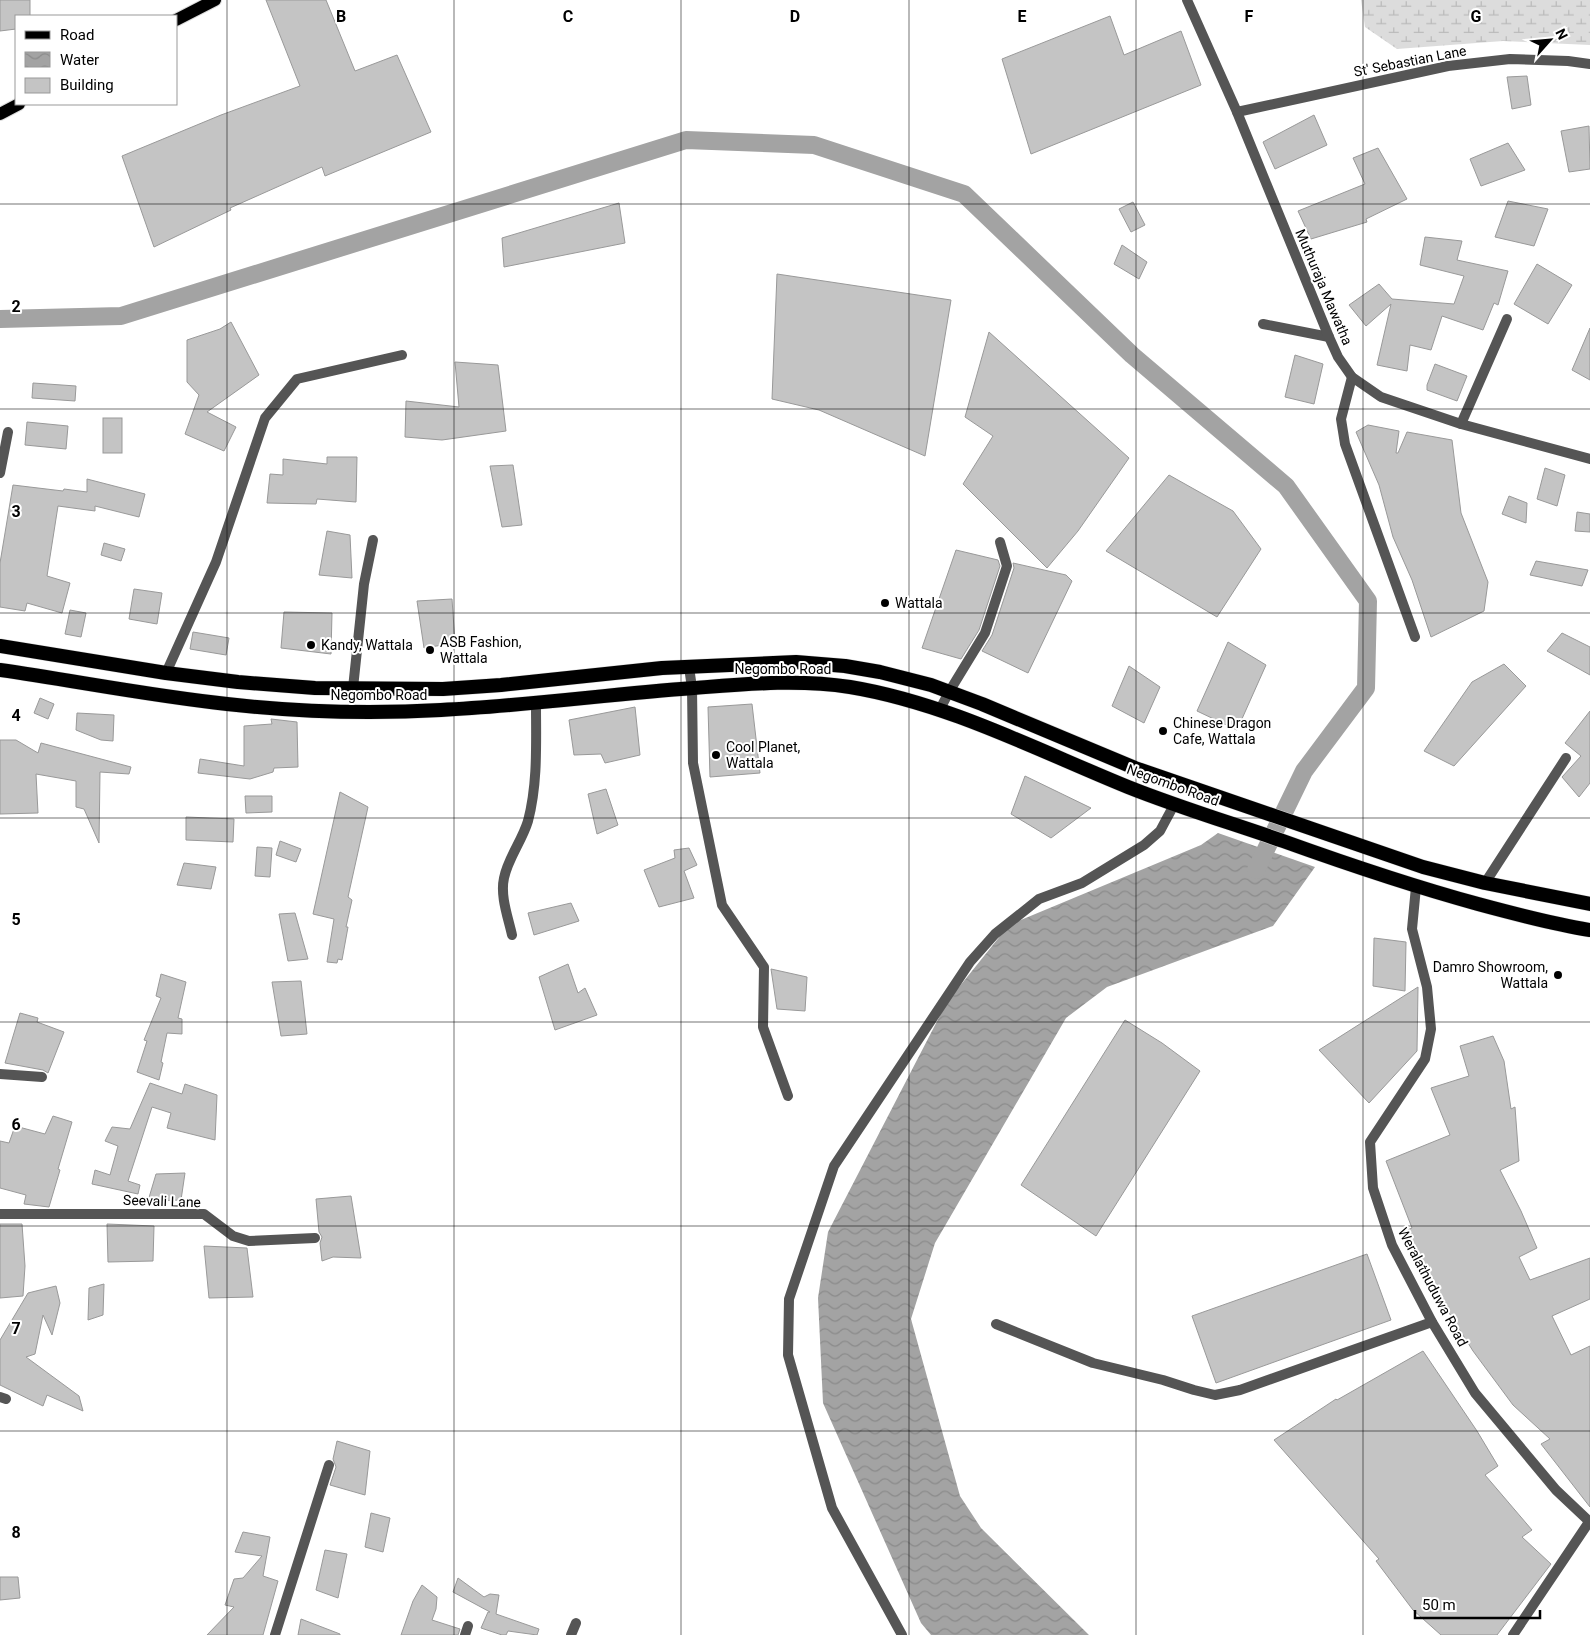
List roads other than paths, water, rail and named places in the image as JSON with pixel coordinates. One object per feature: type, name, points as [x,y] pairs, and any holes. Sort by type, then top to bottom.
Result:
[{"type":"highway","name":"Negombo Road","points":[[0,646],[166,673],[238,682],[315,688],[443,689],[501,685],[662,668],[796,662],[845,666],[914,680],[949,692],[1135,768],[1424,867],[1485,883],[1590,904]]},
{"type":"highway","name":"Negombo Road","points":[[0,670],[161,696],[295,710],[384,712],[441,710],[762,683],[822,684],[877,692],[913,701],[982,726],[1133,788],[1416,887],[1556,925],[1590,930]]},
{"type":"main road","points":[[178,19],[215,0]]},
{"type":"main road","points":[[0,114],[17,105]]},
{"type":"street","name":"Muthuraja Mawatha","points":[[1187,0],[1237,112],[1329,337],[1338,357],[1352,377],[1381,397],[1461,424],[1590,459]]},
{"type":"street","name":"St' Sebastian Lane","points":[[1237,112],[1448,66],[1510,59],[1568,61],[1590,64]]},
{"type":"street","points":[[1461,424],[1507,320]]},
{"type":"street","points":[[1264,324],[1329,337]]},
{"type":"street","points":[[166,673],[216,562],[265,418],[297,379],[402,355]]},
{"type":"street","points":[[1352,377],[1341,419],[1345,444],[1414,637]]},
{"type":"street","points":[[0,473],[8,432]]},
{"type":"street","points":[[352,688],[364,584],[373,540]]},
{"type":"street","points":[[939,711],[985,633],[1007,566],[1000,542]]},
{"type":"street","points":[[689,667],[692,688],[693,763],[722,905],[764,967],[763,1027],[788,1096]]},
{"type":"street","points":[[512,935],[504,902],[503,879],[527,822],[534,788],[537,763],[536,703]]},
{"type":"street","points":[[1485,883],[1566,758]]},
{"type":"street","points":[[902,1635],[832,1508],[788,1355],[792,1290],[834,1166],[970,962],[995,934],[1040,898],[1082,883],[1144,845],[1160,832],[1175,803]]},
{"type":"street","name":"Weralathuduwa Road","points":[[1416,887],[1412,929],[1427,987],[1431,1029],[1424,1059],[1370,1142],[1373,1188],[1392,1245],[1432,1322],[1475,1393],[1556,1490],[1590,1522]]},
{"type":"street","points":[[0,1074],[42,1077]]},
{"type":"street","name":"Seevali Lane","points":[[0,1214],[204,1214],[233,1236],[249,1241],[315,1238]]},
{"type":"street","points":[[996,1324],[1093,1363],[1215,1395],[1240,1390],[1432,1322]]},
{"type":"street","points":[[275,1635],[329,1465]]},
{"type":"street","points":[[1513,1635],[1590,1522]]},
{"type":"street","points":[[572,1635],[576,1623]]},
{"type":"water","points":[[1218,833],[1315,867],[1273,926],[1107,987],[1066,1018],[935,1243],[911,1319],[960,1496],[981,1528],[1089,1635],[931,1635],[921,1623],[823,1403],[818,1298],[828,1232],[947,1002],[1009,925],[1201,845]]},
{"type":"waterway","points":[[0,319],[121,316],[686,140],[814,145],[964,194],[1132,355],[1286,486],[1368,601],[1366,688],[1304,771],[1256,870]]},
{"type":"place","name":"Wattala","points":[[885,603]]},
{"type":"place","name":"Kandy, Wattala","points":[[311,645]]},
{"type":"place","name":"ASB Fashion, Wattala","points":[[430,650]]},
{"type":"place","name":"Chinese Dragon Cafe, Wattala","points":[[1163,731]]},
{"type":"place","name":"Cool Planet, Wattala","points":[[716,755]]},
{"type":"place","name":"Damro Showroom, Wattala","points":[[1558,975]]}]
